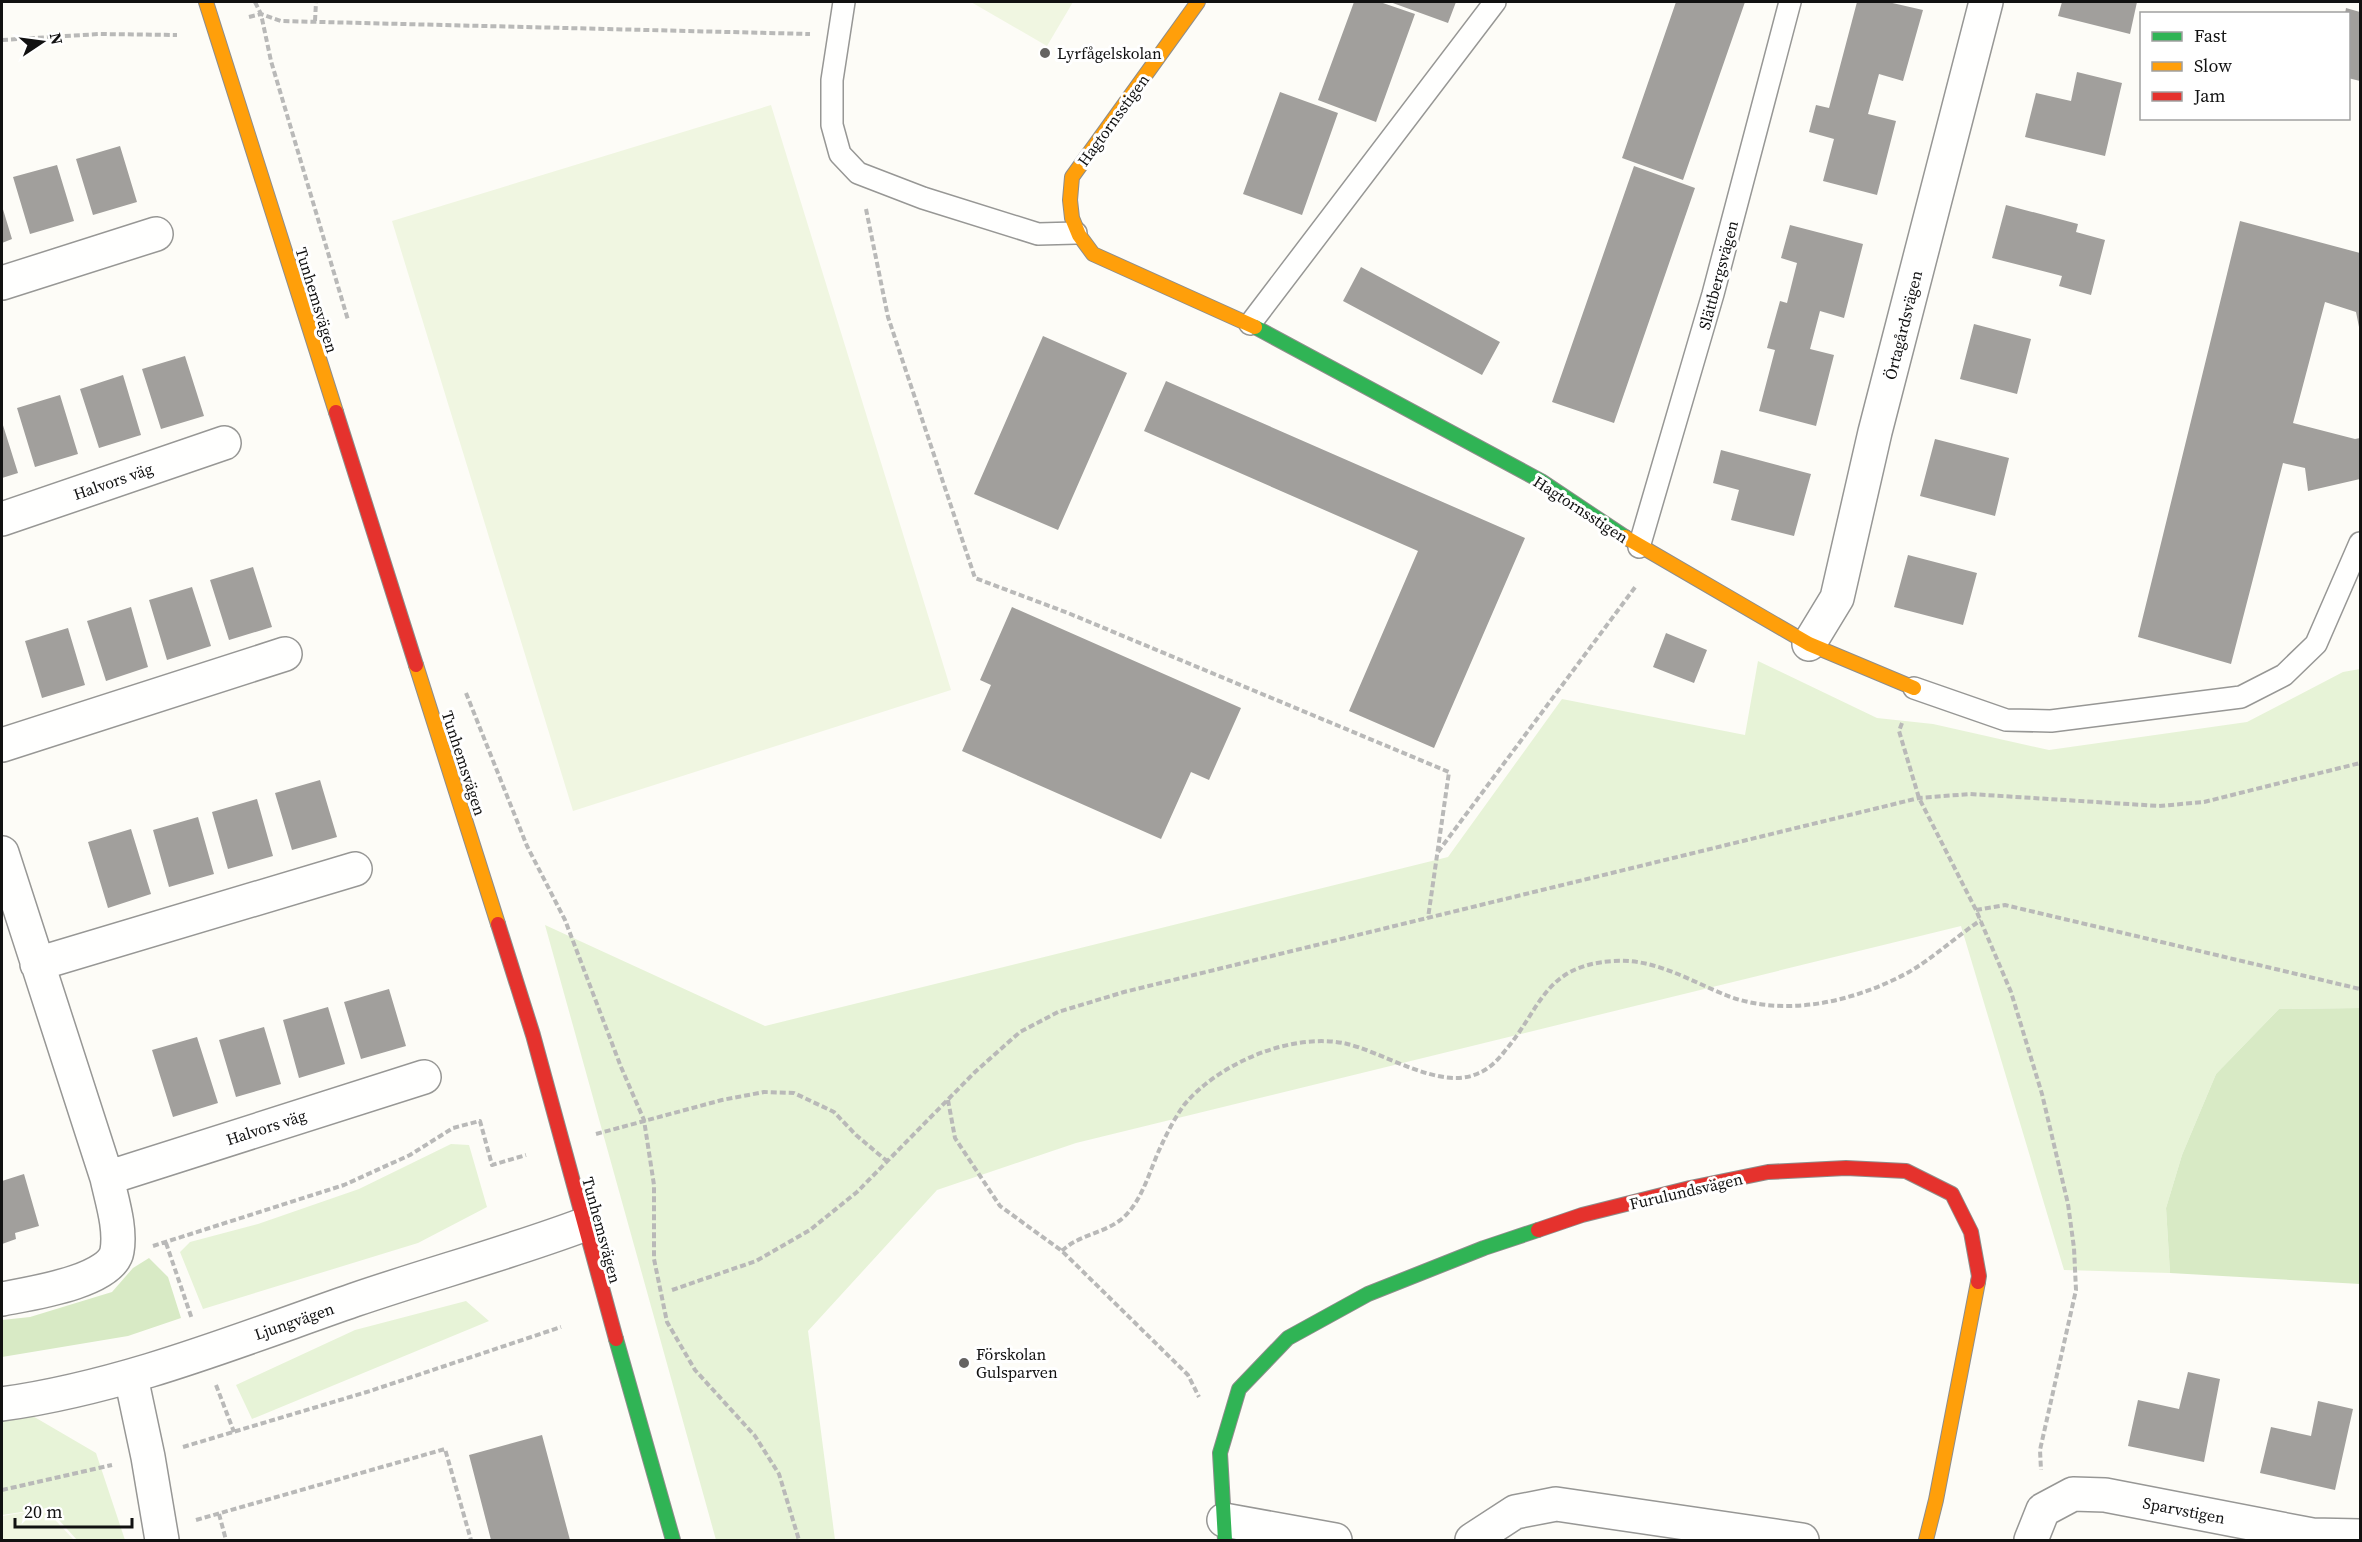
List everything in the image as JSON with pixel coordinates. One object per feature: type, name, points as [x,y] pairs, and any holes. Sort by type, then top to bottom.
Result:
[{"type":"street","name":"Tunhemsvägen","points":[[206,2],[533,1035],[583,1225],[673,1540]]},
{"type":"street","name":"Hagtornsstigen","points":[[1198,2],[1072,177],[1069,201],[1076,233],[1093,254],[1250,324],[1541,481],[1639,547],[1809,644],[1914,688]]},
{"type":"street","name":"Örtagårdsvägen","points":[[1809,644],[1837,598],[1875,432],[1986,2]]},
{"type":"street","points":[[2,283],[156,234]]},
{"type":"street","name":"Halvors väg","points":[[2,519],[224,443]]},
{"type":"street","points":[[2,745],[285,654]]},
{"type":"street","points":[[2,1299],[78,1281],[103,1271],[117,1254],[117,1224],[107,1178],[3,863]]},
{"type":"street","points":[[37,964],[355,869]]},
{"type":"street","name":"Halvors väg","points":[[107,1178],[424,1077]]},
{"type":"street","name":"Furulundsvägen","points":[[1335,1540],[1224,1530],[1220,1453],[1239,1389],[1288,1338],[1368,1294],[1484,1248],[1582,1215],[1690,1188],[1768,1172],[1845,1168],[1906,1171],[1952,1194],[1971,1232],[1979,1276],[1936,1500],[1926,1540]]},
{"type":"street","name":"Ljungvägen","points":[[2,1404],[131,1377],[369,1295],[583,1225]]},
{"type":"street","points":[[131,1377],[162,1535]]},
{"type":"street","name":"Sparvstigen","points":[[2043,1510],[2073,1494],[2105,1495],[2312,1535],[2361,1536]]},
{"type":"street","points":[[1472,1540],[1515,1512],[1556,1504],[1802,1540]]},
{"type":"street","points":[[2031,1540],[2043,1510]]},
{"type":"lane","points":[[844,2],[832,80],[832,125],[840,154],[858,173],[923,198],[1038,234],[1076,233]]},
{"type":"lane","points":[[1250,324],[1495,2]]},
{"type":"lane","name":"Slättbergsvägen","points":[[1639,547],[1713,294],[1790,2]]},
{"type":"lane","points":[[1914,688],[2006,720],[2051,722],[2241,697],[2284,675],[2316,644],[2361,543]]},
{"type":"path","points":[[255,2],[261,14],[271,61],[349,322]]},
{"type":"path","points":[[315,21],[316,2]]},
{"type":"path","points":[[2,40],[99,34],[171,36],[261,14],[281,21],[839,35]]},
{"type":"path","points":[[858,173],[888,317],[975,578],[1068,613],[1449,772],[1428,918]]},
{"type":"path","points":[[1437,853],[1657,557]]},
{"type":"path","points":[[1914,688],[1899,731],[1919,798],[1981,920],[2011,992],[2042,1094],[2067,1204],[2074,1248],[2076,1290],[2040,1450],[2043,1510]]},
{"type":"path","points":[[465,689],[526,846],[565,920],[621,1067],[644,1120],[654,1185],[654,1259],[667,1322],[695,1370],[755,1436],[779,1474],[799,1540]]},
{"type":"path","points":[[672,1290],[756,1262],[810,1230],[857,1192],[948,1100],[1020,1032],[1058,1012],[1124,992],[1919,798],[1970,794],[2159,806],[2205,802],[2361,763]]},
{"type":"path","points":[[1976,910],[2004,905],[2361,989]]},
{"type":"path","points":[[1062,1251],[1071,1243],[1103,1232],[1125,1216],[1138,1198],[1163,1142],[1184,1105],[1213,1079],[1253,1056],[1308,1041],[1342,1043],[1390,1058],[1431,1076],[1459,1079],[1480,1073],[1497,1060],[1510,1045],[1547,989],[1569,972],[1595,963],[1617,961],[1654,965],[1688,977],[1730,997],[1764,1004],[1800,1005],[1837,1001],[1868,991],[1911,971],[1981,920]]},
{"type":"path","points":[[117,1254],[165,1243],[344,1185],[410,1155],[453,1128],[480,1121],[492,1165],[644,1120],[722,1100],[764,1092],[794,1093],[834,1112],[856,1135],[888,1162]]},
{"type":"path","points":[[948,1100],[955,1138],[1000,1206],[1062,1251],[1188,1375],[1223,1443]]},
{"type":"path","points":[[2,1490],[148,1457],[370,1391],[561,1327]]},
{"type":"path","points":[[162,1535],[219,1514],[445,1449],[471,1540]]},
{"type":"path","points":[[219,1514],[226,1540]]},
{"type":"green space","points":[[971,2],[1073,2],[1047,46]]},
{"type":"green space","points":[[771,105],[951,690],[573,811],[392,221]]},
{"type":"green space","points":[[1758,661],[1877,718],[1933,724],[2049,750],[2247,722],[2343,672],[2360,669],[2360,1008],[2279,1009],[2216,1074],[2182,1155],[2166,1208],[2170,1273],[2064,1270],[1961,926],[1076,1143],[937,1190],[808,1331],[835,1540],[716,1540],[545,925],[765,1026],[1448,857],[1562,699],[1745,735]]},
{"type":"green space","points":[[2360,1008],[2360,1284],[2170,1273],[2166,1208],[2182,1155],[2216,1074],[2279,1009]]},
{"type":"green space","points":[[451,1144],[469,1145],[487,1207],[418,1243],[203,1309],[180,1252],[190,1242],[258,1224],[359,1189]]},
{"type":"green space","points":[[149,1258],[168,1277],[181,1318],[128,1336],[2,1357],[2,1320],[30,1317],[112,1292],[133,1268]]},
{"type":"green space","points":[[466,1301],[489,1321],[252,1419],[236,1385],[355,1330]]},
{"type":"green space","points":[[31,1415],[96,1453],[125,1540],[77,1540],[48,1508],[2,1515],[2,1420]]},
{"type":"green space","points":[[45,1509],[74,1540],[2,1540],[2,1516]]},
{"type":"building","points":[[1354,2],[1380,2],[1415,14],[1376,122],[1318,100]]},
{"type":"building","points":[[1390,2],[1456,2],[1448,23]]},
{"type":"building","points":[[1676,2],[1745,2],[1683,180],[1622,158]]},
{"type":"building","points":[[1857,2],[1888,2],[1923,10],[1903,81],[1879,74],[1868,114],[1896,121],[1877,195],[1823,181],[1834,139],[1809,132],[1816,105],[1829,108]]},
{"type":"building","points":[[2062,2],[2137,2],[2130,34],[2058,16]]},
{"type":"building","points":[[2346,8],[2360,12],[2360,81],[2350,78],[2350,12],[2345,12]]},
{"type":"building","points":[[2077,72],[2122,83],[2105,156],[2025,137],[2036,93],[2071,101]]},
{"type":"building","points":[[1280,92],[1338,113],[1302,215],[1243,194]]},
{"type":"building","points":[[120,146],[137,202],[93,215],[76,159]]},
{"type":"building","points":[[57,165],[74,221],[30,234],[13,177]]},
{"type":"building","points":[[1634,166],[1695,188],[1614,423],[1552,402]]},
{"type":"building","points":[[2006,205],[2078,224],[2076,232],[2105,240],[2091,295],[2059,286],[2062,276],[1992,258]]},
{"type":"building","points":[[2,206],[12,239],[2,243]]},
{"type":"building","points":[[2240,221],[2360,253],[2360,332],[2356,312],[2325,302],[2293,423],[2355,439],[2360,438],[2360,479],[2308,491],[2305,468],[2283,463],[2231,664],[2138,637]]},
{"type":"building","points":[[1790,225],[1863,244],[1844,318],[1820,311],[1810,349],[1834,355],[1816,426],[1759,411],[1775,350],[1767,348],[1780,301],[1787,303],[1797,263],[1781,258]]},
{"type":"building","points":[[1361,267],[1500,342],[1482,375],[1343,301]]},
{"type":"building","points":[[1974,324],[2031,339],[2017,394],[1960,379]]},
{"type":"building","points":[[1043,336],[1127,373],[1058,530],[974,494]]},
{"type":"building","points":[[185,356],[204,416],[161,429],[142,369]]},
{"type":"building","points":[[123,375],[141,435],[99,448],[80,389]]},
{"type":"building","points":[[1166,381],[1525,538],[1434,748],[1349,711],[1418,551],[1144,431]]},
{"type":"building","points":[[60,395],[78,454],[35,467],[17,408]]},
{"type":"building","points":[[2,422],[18,473],[2,478]]},
{"type":"building","points":[[1935,439],[2009,458],[1995,516],[1920,496]]},
{"type":"building","points":[[1721,450],[1811,474],[1794,536],[1731,520],[1739,490],[1713,483]]},
{"type":"building","points":[[1908,555],[1977,573],[1963,625],[1894,607]]},
{"type":"building","points":[[253,567],[272,627],[229,640],[210,580]]},
{"type":"building","points":[[192,587],[211,646],[167,660],[149,600]]},
{"type":"building","points":[[131,607],[148,667],[106,681],[87,621]]},
{"type":"building","points":[[1012,607],[1241,708],[1209,780],[1191,772],[1161,839],[962,751],[991,685],[980,680]]},
{"type":"building","points":[[68,628],[85,685],[42,698],[25,641]]},
{"type":"building","points":[[1666,633],[1707,650],[1694,683],[1653,667]]},
{"type":"building","points":[[320,780],[337,837],[292,850],[275,793]]},
{"type":"building","points":[[257,799],[273,856],[228,869],[212,812]]},
{"type":"building","points":[[198,817],[214,874],[169,887],[153,830]]},
{"type":"building","points":[[131,829],[151,894],[108,908],[88,842]]},
{"type":"building","points":[[389,989],[406,1046],[361,1059],[344,1002]]},
{"type":"building","points":[[328,1007],[345,1064],[299,1078],[283,1020]]},
{"type":"building","points":[[264,1027],[281,1084],[236,1097],[219,1040]]},
{"type":"building","points":[[197,1037],[218,1103],[173,1117],[152,1050]]},
{"type":"building","points":[[24,1174],[39,1226],[15,1233],[16,1239],[2,1244],[2,1181]]},
{"type":"building","points":[[2188,1372],[2220,1379],[2204,1462],[2128,1446],[2138,1400],[2179,1409]]},
{"type":"building","points":[[2318,1401],[2353,1409],[2335,1490],[2260,1473],[2271,1427],[2311,1436]]},
{"type":"building","points":[[542,1435],[570,1540],[491,1540],[469,1455]]},
{"type":"traffic: fast","points":[[1255,327],[1541,481],[1625,537]]},
{"type":"traffic: fast","points":[[1225,1540],[1220,1453],[1239,1389],[1288,1338],[1368,1294],[1484,1248],[1538,1230]]},
{"type":"traffic: fast","points":[[616,1339],[673,1540]]},
{"type":"traffic: slow","points":[[206,2],[336,412]]},
{"type":"traffic: slow","points":[[1198,2],[1072,177],[1070,200],[1072,218],[1079,235],[1093,254],[1255,327]]},
{"type":"traffic: slow","points":[[1625,537],[1809,644],[1914,688]]},
{"type":"traffic: slow","points":[[416,665],[498,924]]},
{"type":"traffic: slow","points":[[1926,1540],[1936,1500],[1978,1282]]},
{"type":"traffic: jam","points":[[336,412],[416,665]]},
{"type":"traffic: jam","points":[[498,924],[533,1035],[616,1339]]},
{"type":"traffic: jam","points":[[1538,1230],[1582,1215],[1690,1188],[1768,1172],[1846,1168],[1906,1171],[1952,1194],[1971,1232],[1979,1276],[1978,1282]]},
{"type":"place","name":"Lyrfågelskolan","points":[[1045,53]]},
{"type":"place","name":"Förskolan Gulsparven","points":[[964,1363]]}]
